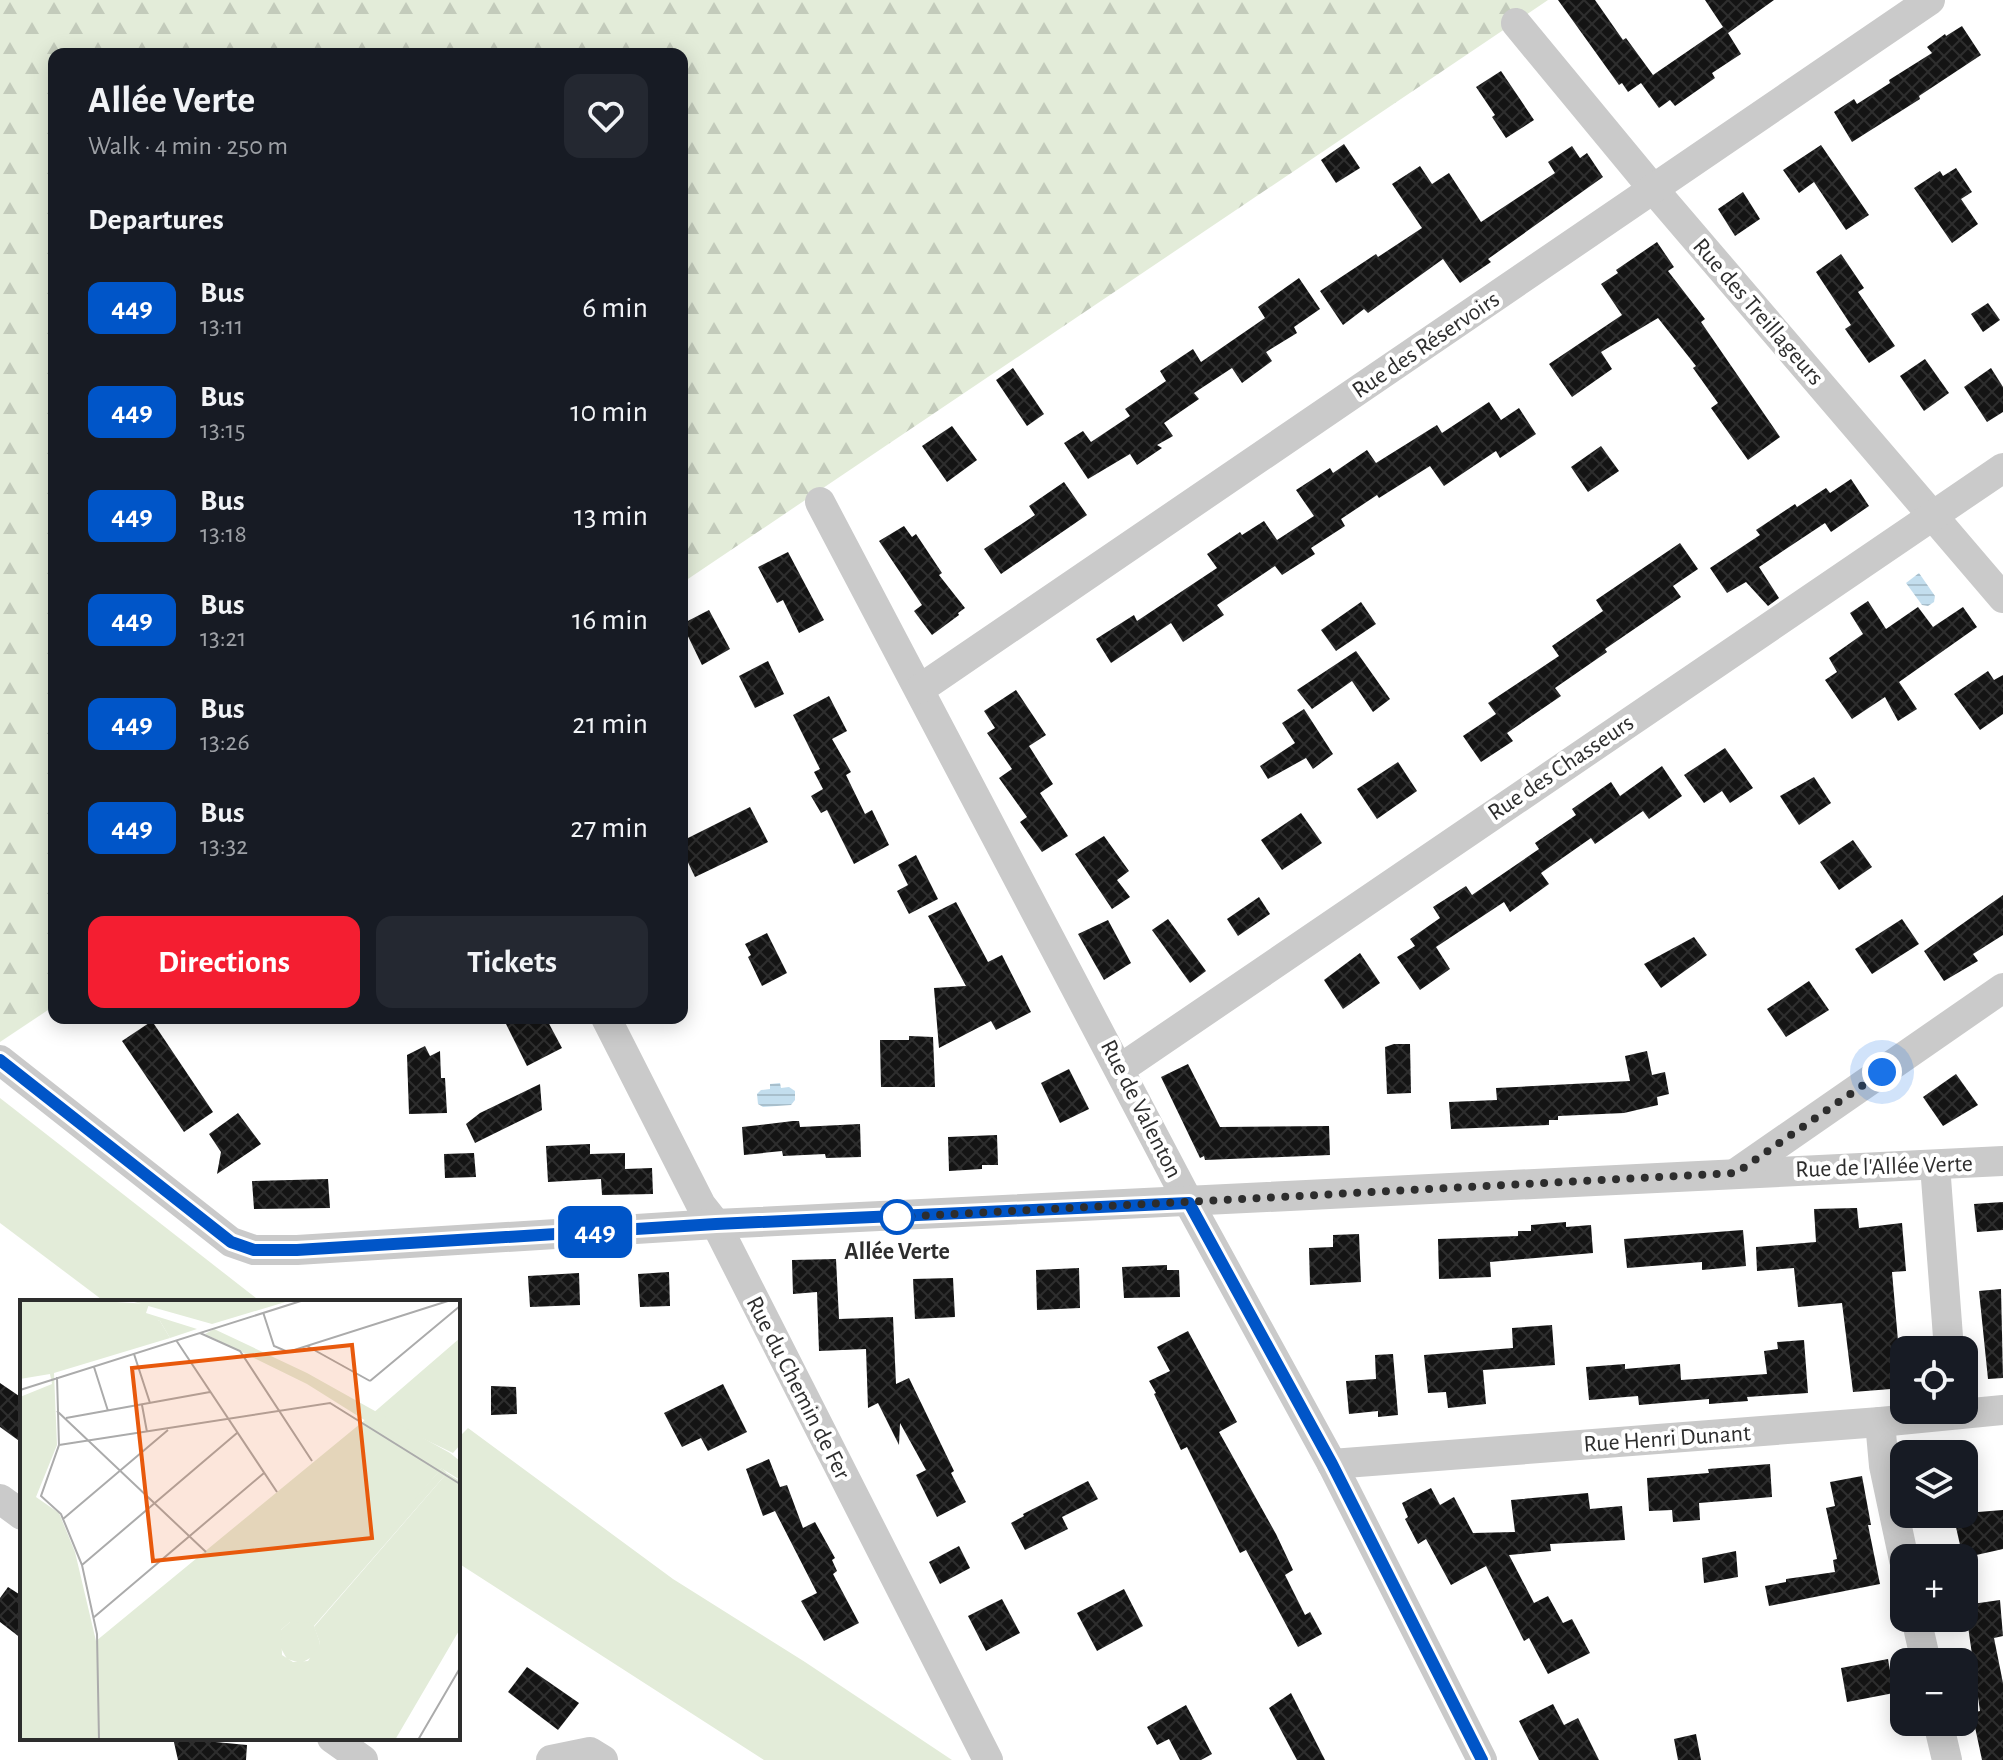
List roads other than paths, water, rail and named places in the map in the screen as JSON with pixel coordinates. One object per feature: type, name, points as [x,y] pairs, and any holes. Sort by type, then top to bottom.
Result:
[{"type":"street","name":"Rue des Réservoirs","points":[[920,689],[1930,0]]},
{"type":"street","name":"Rue des Treillageurs","points":[[1516,23],[1654,190],[2003,598]]},
{"type":"street","name":"Rue des Chasseurs","points":[[1120,1069],[2003,468]]},
{"type":"street","name":"Rue de Valenton","points":[[820,502],[1189,1203],[1332,1464],[1482,1760]]},
{"type":"street","points":[[1736,1173],[2003,988]]},
{"type":"street","name":"Rue du Chemin de Fer","points":[[609,1024],[701,1205],[716,1224],[988,1760]]},
{"type":"street","points":[[0,1060],[231,1242],[254,1250],[297,1250],[716,1224],[1189,1203]]},
{"type":"street","name":"Rue de l'Allée Verte","points":[[1189,1203],[2003,1161]]},
{"type":"street","points":[[1935,1165],[1948,1336]]},
{"type":"street","name":"Rue Henri Dunant","points":[[1978,1411],[2003,1410]]},
{"type":"street","name":"Rue Henri Dunant","points":[[1332,1464],[1890,1421]]},
{"type":"street","points":[[1880,1422],[1884,1466],[1901,1544]]},
{"type":"street","points":[[0,1499],[20,1514]]},
{"type":"street","points":[[1941,1736],[1947,1760]]},
{"type":"street","points":[[335,1740],[363,1760]]},
{"type":"street","points":[[551,1760],[590,1752],[603,1760]]},
{"type":"water","points":[[1919,573],[1935,596],[1934,602],[1928,606],[1922,605],[1906,583]]},
{"type":"water","points":[[780,1083],[781,1088],[789,1087],[795,1091],[795,1100],[791,1105],[763,1107],[758,1104],[757,1094],[761,1090],[770,1089],[770,1084]]},
{"type":"place","name":"Allée Verte","points":[[897,1217]]}]
